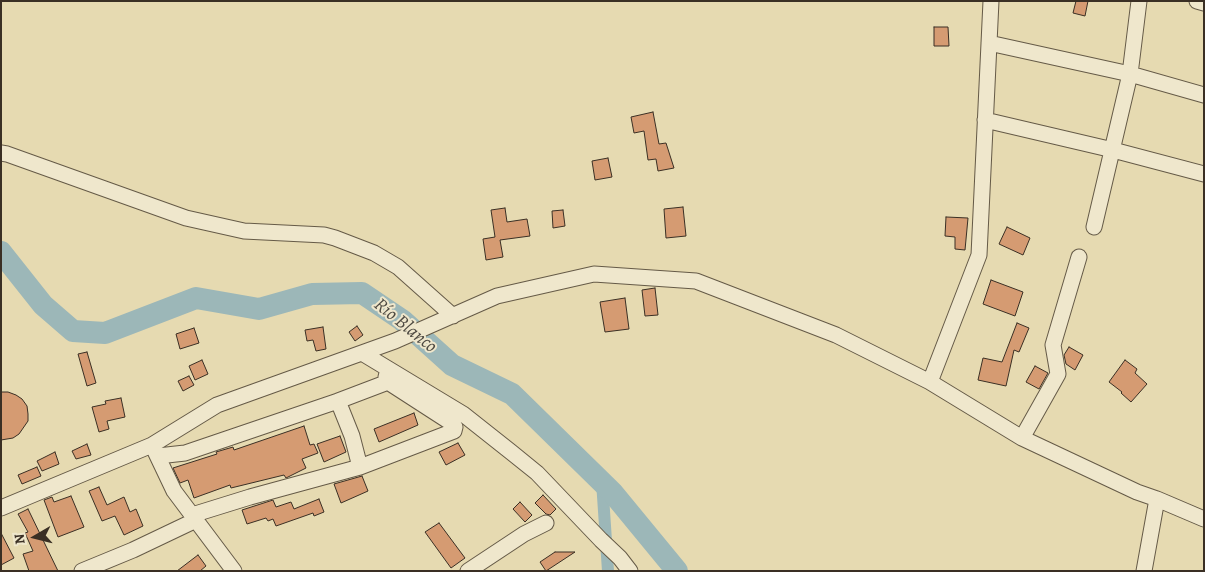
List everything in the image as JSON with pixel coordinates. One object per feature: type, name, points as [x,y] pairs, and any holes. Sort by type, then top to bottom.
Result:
[{"type":"street","points":[[930,382],[979,255],[991,1]]},
{"type":"street","points":[[1094,227],[1130,74],[1139,1]]},
{"type":"street","points":[[1197,1],[1204,3]]},
{"type":"street","points":[[989,43],[1130,74],[1204,95]]},
{"type":"street","points":[[985,120],[1113,150],[1204,174]]},
{"type":"street","points":[[1,153],[186,218],[244,231],[324,235],[334,238],[374,254],[398,267],[447,318]]},
{"type":"street","points":[[1022,438],[1058,374],[1053,345],[1079,257]]},
{"type":"street","points":[[1,508],[155,450],[217,404],[395,341],[497,296],[594,274],[696,281],[836,335],[930,382],[1022,438],[1137,492],[1204,519]]},
{"type":"street","points":[[82,571],[133,550],[194,518],[250,497],[360,467],[454,430],[453,424],[388,376],[362,353]]},
{"type":"street","points":[[155,450],[186,453],[338,401],[388,376]]},
{"type":"street","points":[[388,376],[463,414],[511,452],[537,473],[620,558],[630,571]]},
{"type":"street","points":[[338,401],[352,436],[360,467]]},
{"type":"street","points":[[155,450],[174,490],[228,569]]},
{"type":"street","points":[[1144,571],[1157,499]]},
{"type":"street","points":[[468,571],[524,534],[546,523]]},
{"type":"building","points":[[1076,1],[1088,1],[1085,16],[1073,13]]},
{"type":"building","points":[[934,27],[948,27],[949,46],[934,46]]},
{"type":"building","points":[[653,112],[659,144],[666,143],[674,168],[658,171],[656,159],[648,160],[644,131],[634,133],[631,117]]},
{"type":"building","points":[[608,158],[612,177],[595,180],[592,161]]},
{"type":"building","points":[[683,207],[686,236],[666,238],[664,209]]},
{"type":"building","points":[[505,208],[507,222],[527,219],[530,236],[500,240],[503,257],[486,260],[483,239],[495,237],[491,210]]},
{"type":"building","points":[[563,210],[565,226],[553,228],[552,211]]},
{"type":"building","points":[[946,217],[968,218],[965,250],[955,249],[955,237],[945,236]]},
{"type":"building","points":[[1007,227],[1030,238],[1023,255],[999,244]]},
{"type":"building","points":[[991,280],[1023,292],[1015,316],[983,304]]},
{"type":"building","points":[[655,288],[658,315],[645,316],[642,290]]},
{"type":"building","points":[[625,298],[629,329],[605,332],[600,302]]},
{"type":"building","points":[[1017,323],[1029,328],[1019,352],[1014,350],[1006,386],[978,380],[983,358],[1002,362]]},
{"type":"building","points":[[357,326],[363,335],[355,341],[349,332]]},
{"type":"building","points":[[323,327],[326,349],[316,351],[313,340],[307,341],[305,330]]},
{"type":"building","points":[[194,328],[199,343],[180,349],[176,334]]},
{"type":"building","points":[[1069,347],[1083,355],[1075,370],[1066,364],[1064,355]]},
{"type":"building","points":[[87,352],[96,383],[87,386],[78,354]]},
{"type":"building","points":[[202,360],[208,374],[195,380],[189,366]]},
{"type":"building","points":[[1125,360],[1137,369],[1135,373],[1147,384],[1131,402],[1109,382]]},
{"type":"building","points":[[1035,366],[1048,373],[1039,389],[1026,382]]},
{"type":"building","points":[[189,376],[194,385],[183,391],[178,381]]},
{"type":"building","points":[[1,392],[8,392],[22,399],[27,406],[28,421],[19,434],[13,438],[1,440]]},
{"type":"building","points":[[121,398],[125,417],[107,421],[109,429],[99,432],[92,407],[106,404],[105,401]]},
{"type":"building","points":[[414,413],[418,425],[379,442],[374,429]]},
{"type":"building","points":[[304,426],[310,445],[314,444],[318,453],[302,459],[306,468],[286,478],[284,475],[231,488],[230,485],[194,498],[188,480],[180,483],[173,468],[217,454],[216,452],[233,447],[234,450]]},
{"type":"building","points":[[340,436],[346,452],[324,462],[317,444]]},
{"type":"building","points":[[458,443],[465,455],[446,465],[439,452]]},
{"type":"building","points":[[87,444],[91,455],[76,459],[72,451]]},
{"type":"building","points":[[55,452],[59,464],[42,471],[37,461]]},
{"type":"building","points":[[37,467],[41,476],[22,484],[18,475]]},
{"type":"building","points":[[362,476],[368,491],[341,503],[334,484]]},
{"type":"building","points":[[99,487],[107,505],[124,497],[130,512],[136,509],[143,526],[124,535],[115,516],[102,521],[89,491]]},
{"type":"building","points":[[543,495],[556,509],[550,515],[546,514],[535,503]]},
{"type":"building","points":[[71,496],[84,527],[58,537],[44,500],[52,497],[54,502]]},
{"type":"building","points":[[319,499],[324,512],[314,516],[313,513],[276,526],[273,519],[268,521],[266,518],[247,524],[242,510],[273,500],[276,507],[291,502],[294,509]]},
{"type":"building","points":[[520,502],[532,515],[525,522],[513,509]]},
{"type":"building","points":[[28,509],[58,571],[29,571],[23,554],[33,551],[25,533],[28,532],[18,514]]},
{"type":"building","points":[[439,523],[465,558],[451,568],[425,532]]},
{"type":"building","points":[[1,533],[14,558],[1,565]]},
{"type":"building","points":[[555,552],[575,552],[546,571],[540,562]]},
{"type":"building","points":[[198,555],[206,566],[200,571],[177,571]]},
{"type":"waterway","name":"Río Blanco","points":[[1,252],[43,305],[73,331],[105,333],[196,298],[259,309],[312,294],[362,293],[402,320],[452,365],[512,394],[612,492],[677,571]]},
{"type":"waterway","points":[[602,481],[608,571]]}]
